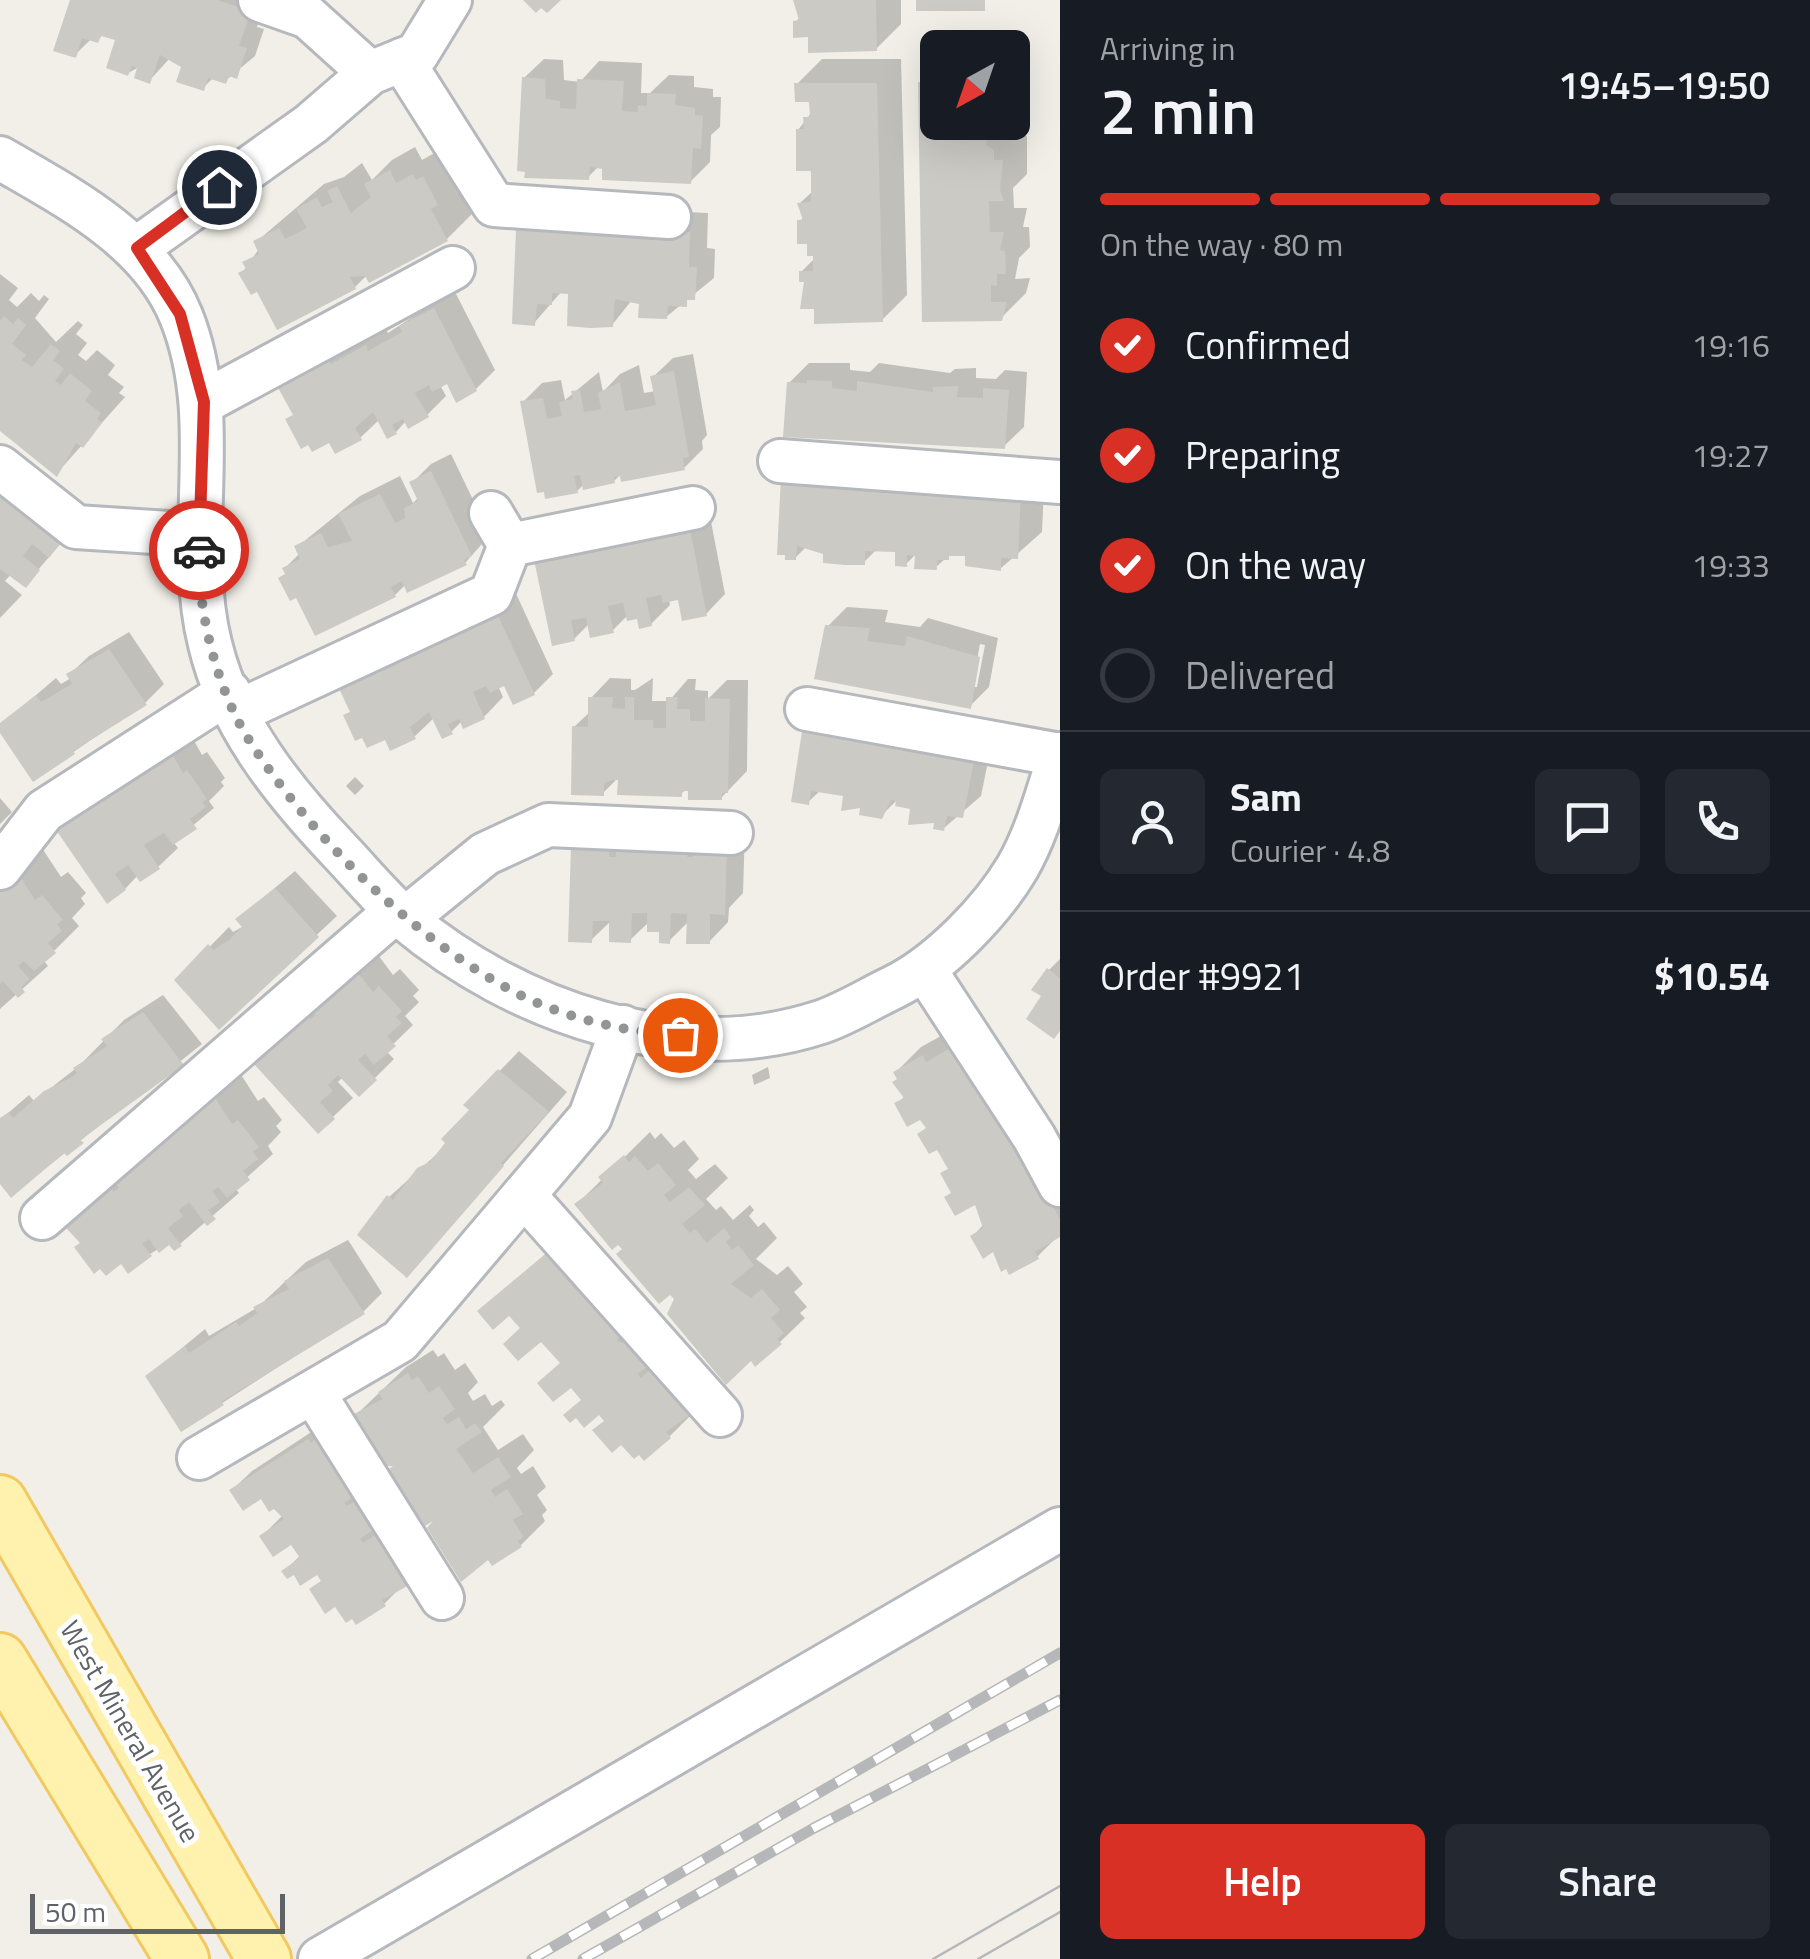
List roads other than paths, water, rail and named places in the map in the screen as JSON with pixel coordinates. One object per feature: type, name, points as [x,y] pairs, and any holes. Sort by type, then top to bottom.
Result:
[{"type":"main road","name":"West Mineral Avenue","points":[[0,1502],[264,1959]]},
{"type":"main road","points":[[0,1660],[182,1959]]},
{"type":"street","points":[[260,0],[308,17],[396,62],[494,205],[669,217]]},
{"type":"street","points":[[137,248],[396,62],[450,0]]},
{"type":"street","points":[[0,158],[137,248],[180,314],[204,402],[198,574],[210,647],[248,738],[308,818],[401,915],[505,988],[566,1014],[653,1034],[734,1037],[820,1022],[925,970],[957,941],[1017,869],[1060,754],[807,710]]},
{"type":"street","points":[[204,402],[453,268]]},
{"type":"street","points":[[780,460],[1060,482]]},
{"type":"street","points":[[0,467],[76,526],[200,535]]},
{"type":"street","points":[[0,868],[44,811],[233,702],[492,594],[500,529],[693,508]]},
{"type":"street","points":[[42,1218],[401,915],[485,854],[548,826],[731,833]]},
{"type":"street","points":[[925,970],[1047,1131],[1060,1185]]},
{"type":"street","points":[[198,1458],[400,1341],[590,1117],[623,1026]]},
{"type":"street","points":[[524,1196],[720,1415]]},
{"type":"street","points":[[313,1392],[442,1598]]},
{"type":"street","points":[[320,1959],[1060,1529]]},
{"type":"tram line","points":[[933,1959],[1060,1886]]},
{"type":"tram line","points":[[978,1959],[1060,1912]]},
{"type":"railway","points":[[532,1959],[1060,1653]]},
{"type":"railway","points":[[583,1959],[814,1828],[1060,1700]]}]
